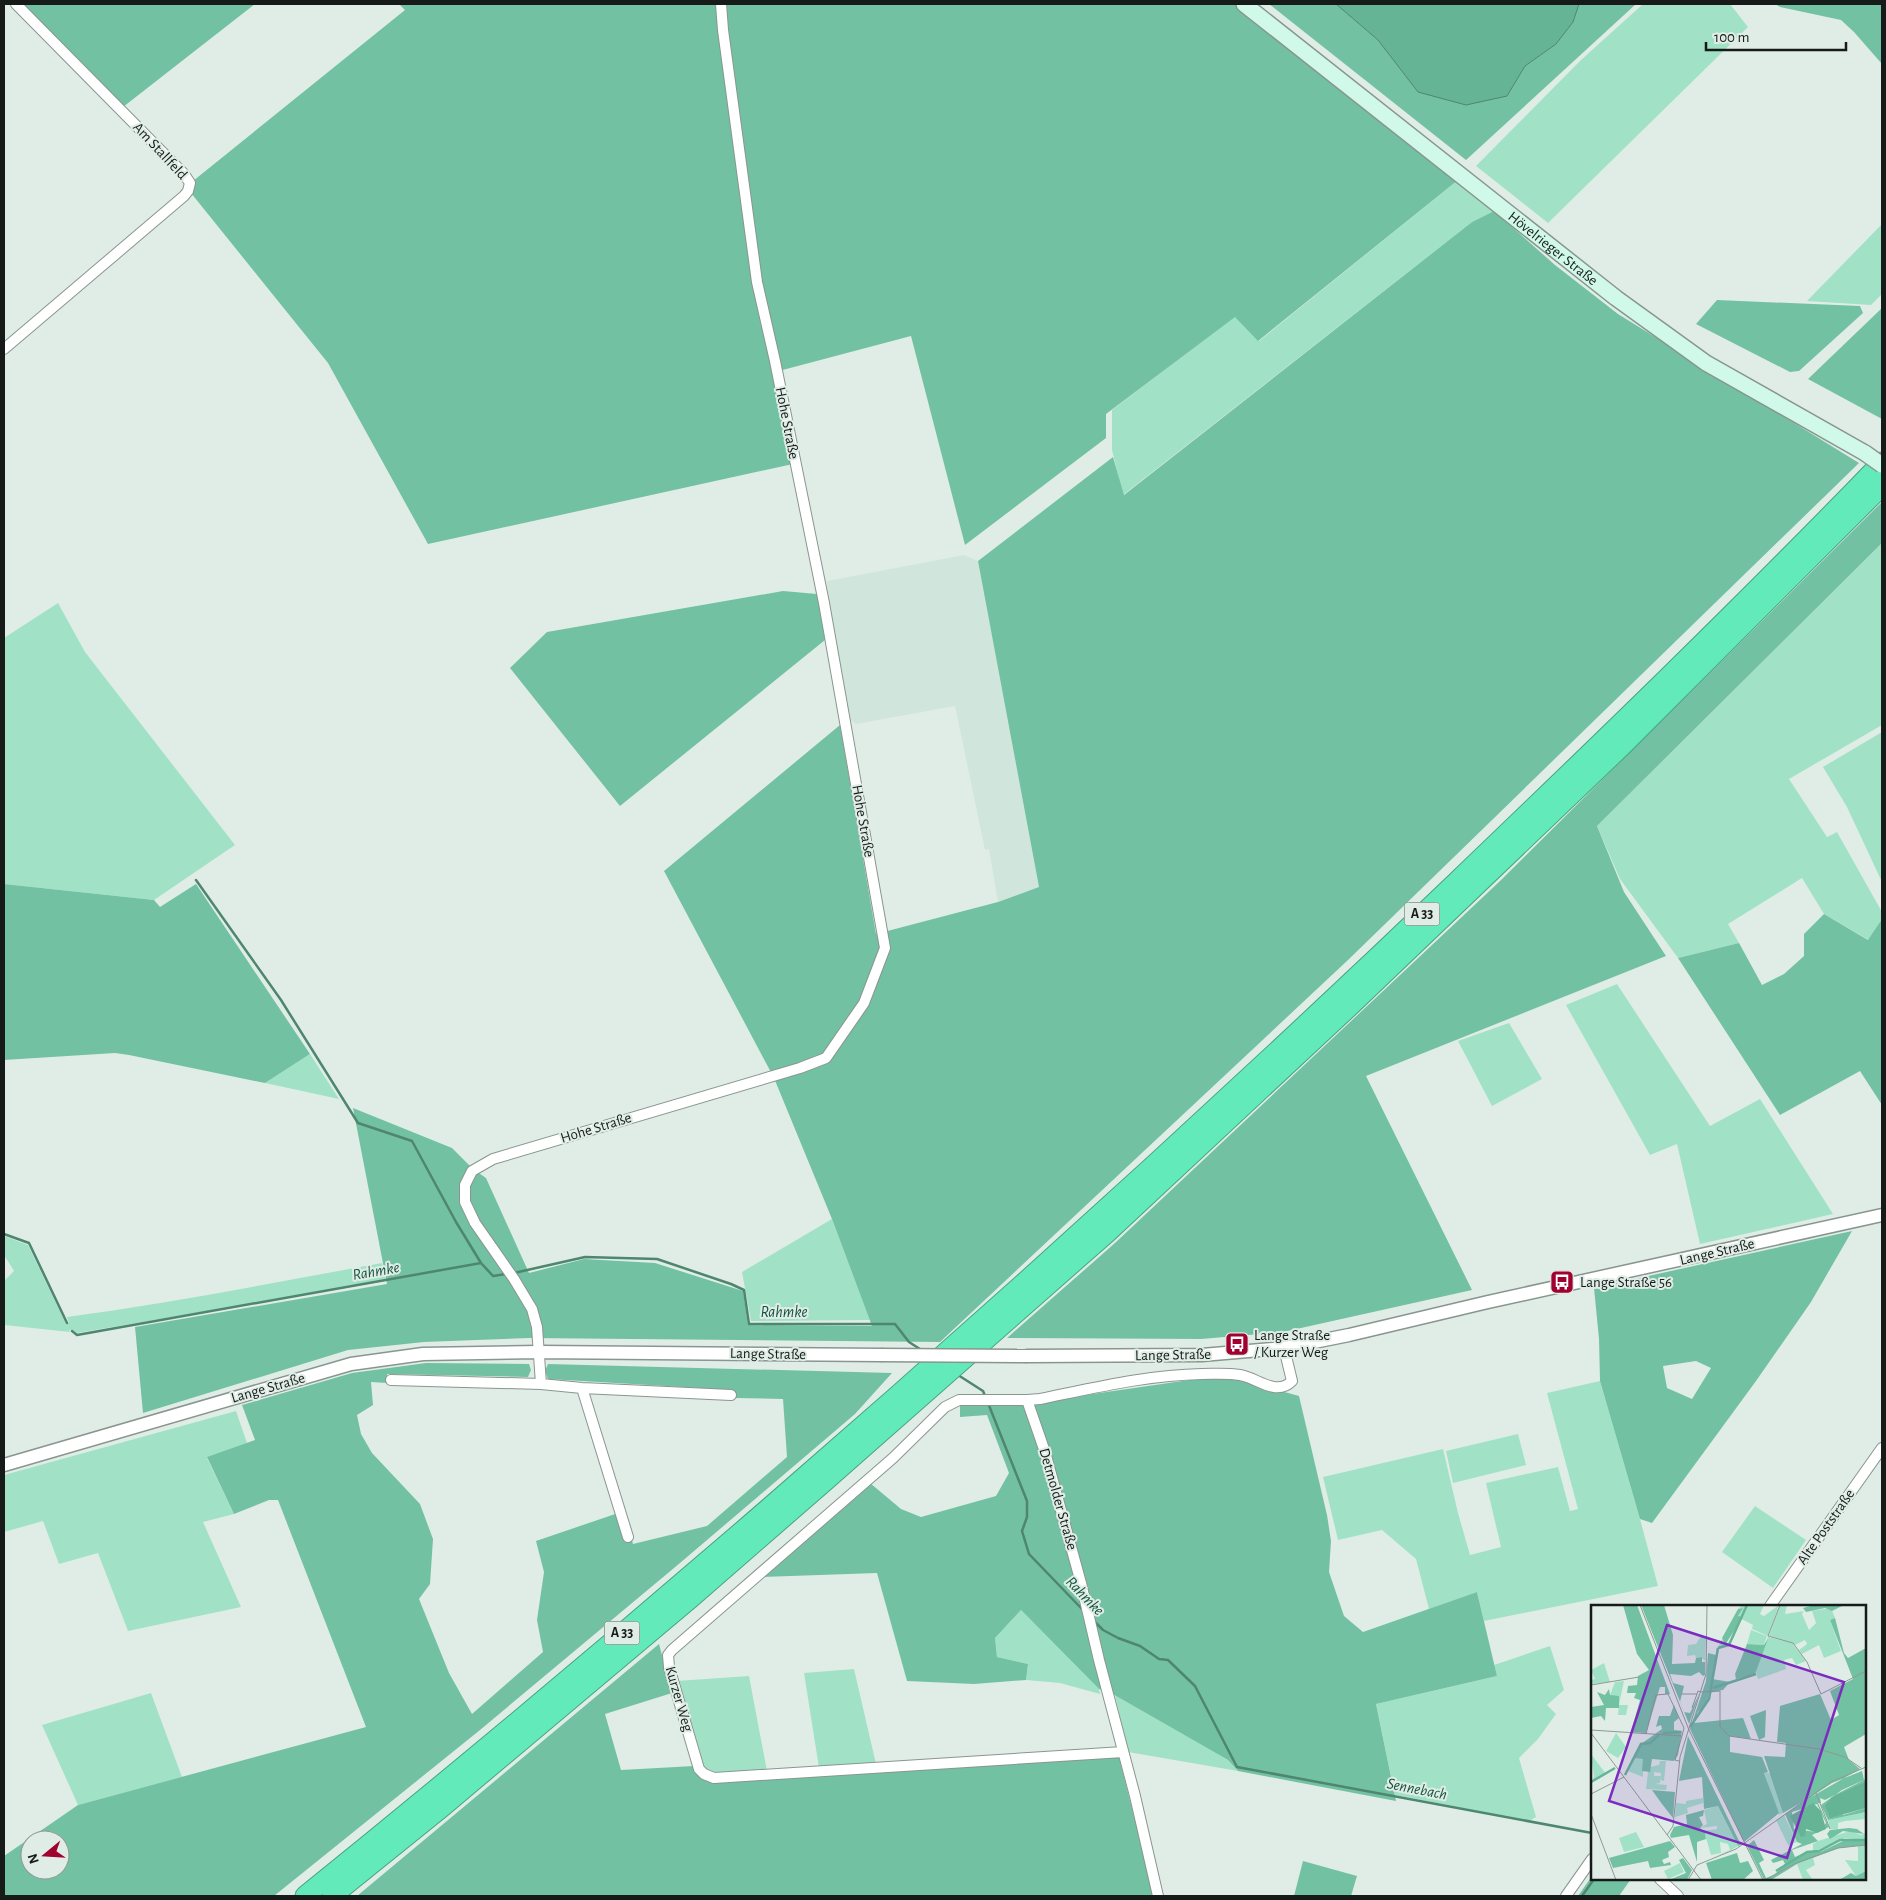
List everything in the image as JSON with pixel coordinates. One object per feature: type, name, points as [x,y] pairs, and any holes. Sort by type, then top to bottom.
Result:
[{"type":"highway","name":"A 33","points":[[332,1896],[440,1808],[675,1610],[947,1363],[1214,1110],[1342,992],[1600,744],[1882,463]]},
{"type":"highway","name":"A 33","points":[[305,1896],[442,1786],[658,1603],[1115,1225],[1348,1008],[1620,748],[1882,486]]},
{"type":"main road","name":"Hövelrieger Straße","points":[[1244,4],[1571,260],[1616,298],[1686,349],[1706,363],[1882,463]]},
{"type":"street","name":"Am Stallfeld","points":[[4,349],[184,196],[188,191],[190,183],[184,174],[16,4]]},
{"type":"street","name":"Hohe Straße","points":[[539,1352],[537,1327],[532,1309],[507,1267],[475,1223],[465,1202],[465,1185],[475,1168],[493,1159],[800,1068],[826,1058],[864,1003],[885,948],[824,604],[775,361],[756,282],[721,4]]},
{"type":"street","name":"Lange Straße","points":[[4,1466],[351,1364],[423,1354],[539,1352],[881,1356],[1202,1355],[1284,1348],[1409,1322],[1488,1302],[1882,1215]]},
{"type":"street","points":[[1027,1400],[1153,1377],[1181,1374],[1229,1373],[1248,1376],[1278,1388],[1287,1386],[1292,1380],[1284,1348]]},
{"type":"street","points":[[539,1352],[541,1384]]},
{"type":"street","points":[[392,1380],[541,1384],[582,1388],[731,1395]]},
{"type":"street","points":[[582,1388],[628,1537]]},
{"type":"street","name":"Kurzer Weg","points":[[1027,1400],[959,1400],[945,1407],[893,1458],[672,1650],[668,1655],[669,1668],[699,1769],[704,1774],[714,1778],[1123,1752]]},
{"type":"street","name":"Detmolder Straße","points":[[1027,1400],[1045,1452],[1081,1584],[1158,1896]]},
{"type":"street","name":"Alte Poststraße","points":[[1771,1605],[1882,1448]]},
{"type":"street","points":[[1566,1896],[1591,1860]]},
{"type":"street","points":[[1661,1880],[1678,1896]]},
{"type":"shaded area","points":[[22,4],[255,4],[123,107]]},
{"type":"shaded area","points":[[399,4],[1236,4],[1458,180],[1258,341],[1235,317],[1106,414],[1106,438],[965,545],[911,336],[775,372],[793,464],[428,544],[328,363],[191,193],[193,181],[405,10]]},
{"type":"shaded area","points":[[1269,4],[1336,4],[1378,40],[1418,92],[1507,96],[1525,66],[1556,44],[1573,22],[1579,4],[1636,4],[1466,160]]},
{"type":"shaded area","points":[[1336,4],[1579,4],[1573,22],[1556,44],[1525,66],[1507,96],[1466,105],[1418,92],[1378,40]]},
{"type":"shaded area","points":[[1643,4],[1730,4],[1748,27],[1548,223],[1476,166],[1581,60]]},
{"type":"shaded area","points":[[1775,4],[1882,4],[1882,64],[1841,20],[1780,7]]},
{"type":"shaded area","points":[[1458,180],[1494,211],[1472,222],[1123,495],[1112,450],[1112,410],[1235,316],[1259,341]]},
{"type":"shaded area","points":[[1494,211],[1555,265],[1618,314],[1859,463],[1348,960],[940,1342],[529,1338],[424,1342],[348,1350],[143,1413],[135,1327],[387,1284],[353,1108],[452,1148],[473,1169],[486,1178],[529,1273],[584,1259],[655,1263],[743,1291],[748,1325],[872,1326],[832,1219],[774,1078],[664,871],[840,725],[876,934],[998,902],[1039,887],[978,561],[1113,457],[1124,495],[1472,222]]},
{"type":"shaded area","points":[[1882,224],[1882,294],[1871,305],[1807,301]]},
{"type":"shaded area","points":[[1717,300],[1860,306],[1863,313],[1799,371],[1790,372],[1696,324]]},
{"type":"shaded area","points":[[1882,308],[1882,419],[1808,379]]},
{"type":"shaded area","points":[[1882,502],[1882,543],[1597,826],[1624,892],[1666,956],[1366,1076],[1472,1290],[1283,1332],[1201,1339],[1007,1338],[1115,1243],[1499,882]]},
{"type":"shaded area","points":[[1882,543],[1882,725],[1789,779],[1827,837],[1837,832],[1882,912],[1882,919],[1869,940],[1824,914],[1802,878],[1728,924],[1739,943],[1678,958],[1620,879],[1597,826]]},
{"type":"shaded area","points":[[964,555],[978,561],[1039,887],[998,902],[989,849],[985,850],[955,706],[856,724],[847,718],[828,609],[827,581]]},
{"type":"shaded area","points":[[783,591],[817,594],[825,640],[620,806],[510,668],[547,632]]},
{"type":"shaded area","points":[[58,603],[85,652],[235,845],[154,900],[4,884],[4,638]]},
{"type":"shaded area","points":[[1882,732],[1882,882],[1847,807],[1823,767]]},
{"type":"shaded area","points":[[4,884],[154,900],[160,907],[196,884],[310,1054],[265,1083],[115,1053],[4,1060]]},
{"type":"shaded area","points":[[1824,914],[1868,940],[1882,919],[1882,1105],[1860,1071],[1780,1115],[1678,958],[1739,943],[1762,985],[1784,974],[1804,956],[1804,934]]},
{"type":"shaded area","points":[[1617,984],[1710,1126],[1760,1099],[1833,1214],[1700,1244],[1677,1144],[1650,1155],[1566,1005]]},
{"type":"shaded area","points":[[1509,1023],[1542,1079],[1492,1106],[1458,1041]]},
{"type":"shaded area","points":[[310,1054],[339,1099],[265,1083]]},
{"type":"shaded area","points":[[832,1219],[870,1320],[751,1321],[742,1272]]},
{"type":"shaded area","points":[[1852,1231],[1811,1302],[1652,1523],[1640,1519],[1600,1381],[1599,1339],[1594,1288]],"holes":[[[1696,1361],[1711,1368],[1692,1399],[1667,1388],[1663,1366]]]},
{"type":"shaded area","points":[[4,1236],[28,1245],[66,1324],[69,1323],[67,1317],[186,1299],[382,1263],[386,1281],[77,1333],[73,1330],[69,1330],[70,1332],[4,1325],[4,1281],[14,1271],[4,1255]]},
{"type":"shaded area","points":[[426,1363],[529,1364],[531,1370],[528,1377],[387,1374],[387,1383],[371,1382],[373,1405],[357,1415],[361,1434],[372,1453],[420,1504],[433,1539],[430,1584],[419,1599],[449,1673],[472,1714],[543,1652],[537,1620],[544,1572],[536,1541],[624,1511],[633,1544],[707,1526],[787,1457],[783,1399],[735,1398],[734,1390],[548,1379],[545,1371],[548,1364],[892,1373],[855,1414],[680,1563],[480,1730],[274,1896],[4,1896],[4,1856],[20,1845],[20,1880],[70,1880],[70,1830],[42,1830],[78,1805],[366,1727],[278,1500],[269,1500],[234,1514],[207,1457],[255,1440],[242,1405],[352,1373]]},
{"type":"shaded area","points":[[1224,1375],[1299,1396],[1327,1515],[1331,1541],[1329,1572],[1344,1616],[1363,1632],[1477,1592],[1497,1676],[1376,1704],[1396,1801],[1238,1771],[1228,1760],[1111,1693],[1099,1689],[1021,1610],[995,1638],[997,1657],[1028,1664],[1026,1680],[974,1684],[907,1681],[877,1573],[761,1577],[870,1483],[901,1509],[921,1517],[996,1496],[1009,1473],[987,1415],[960,1417],[960,1405],[1044,1401]]},
{"type":"shaded area","points":[[1600,1381],[1658,1586],[1484,1621],[1477,1592],[1429,1609],[1416,1559],[1382,1530],[1338,1540],[1323,1477],[1443,1449],[1470,1555],[1501,1547],[1486,1483],[1558,1467],[1570,1511],[1578,1509],[1547,1393]]},
{"type":"shaded area","points":[[236,1411],[247,1443],[207,1458],[234,1514],[203,1522],[241,1607],[128,1631],[98,1553],[59,1564],[43,1521],[4,1532],[4,1475]]},
{"type":"shaded area","points":[[1518,1434],[1526,1465],[1453,1483],[1446,1451]]},
{"type":"shaded area","points":[[1755,1506],[1806,1540],[1773,1588],[1722,1552]]},
{"type":"shaded area","points":[[1021,1610],[1099,1689],[1100,1694],[1060,1683],[1026,1680],[1028,1664],[997,1657],[995,1638]]},
{"type":"shaded area","points":[[659,1644],[672,1693],[605,1714],[621,1770],[694,1766],[698,1775],[712,1782],[1119,1757],[1154,1896],[357,1896]]},
{"type":"shaded area","points":[[1550,1646],[1564,1690],[1547,1705],[1556,1714],[1538,1739],[1519,1758],[1536,1817],[1529,1821],[1395,1795],[1376,1704],[1497,1676],[1494,1665]]},
{"type":"shaded area","points":[[854,1669],[876,1764],[819,1768],[804,1673]]},
{"type":"shaded area","points":[[749,1676],[767,1771],[724,1774],[708,1771],[703,1768],[676,1681]]},
{"type":"shaded area","points":[[151,1693],[182,1777],[78,1805],[42,1725]]},
{"type":"shaded area","points":[[1115,1695],[1228,1760],[1238,1771],[1128,1752]]},
{"type":"shaded area","points":[[1303,1861],[1357,1876],[1351,1896],[1294,1896]]},
{"type":"shaded area","points":[[1591,1877],[1591,1880],[1630,1880],[1619,1896],[1578,1896]]},
{"type":"waterway","points":[[196,880],[281,1000],[358,1123],[412,1141],[456,1222],[481,1263]]},
{"type":"waterway","name":"Rahmke","points":[[4,1234],[29,1243],[67,1323]]},
{"type":"waterway","name":"Rahmke","points":[[514,1273],[585,1257],[657,1259],[744,1290],[749,1324],[895,1324],[909,1342],[923,1351]]},
{"type":"waterway","name":"Rahmke","points":[[72,1331],[77,1335],[481,1263],[493,1276],[506,1274]]},
{"type":"waterway","name":"Rahmke","points":[[958,1375],[983,1391],[986,1398]]},
{"type":"waterway","name":"Rahmke","points":[[988,1403],[1027,1501],[1027,1517],[1022,1531],[1029,1554],[1082,1609]]},
{"type":"waterway","name":"Sennebach","points":[[1093,1620],[1103,1630],[1140,1646],[1159,1659],[1168,1660],[1195,1686],[1237,1767],[1591,1833]]},
{"type":"waterway","name":"Sennebach","points":[[1582,1896],[1593,1880]]},
{"type":"place","name":"Lange Straße 56","points":[[1562,1282]]},
{"type":"place","name":"Lange Straße / Kurzer Weg","points":[[1237,1344]]}]
